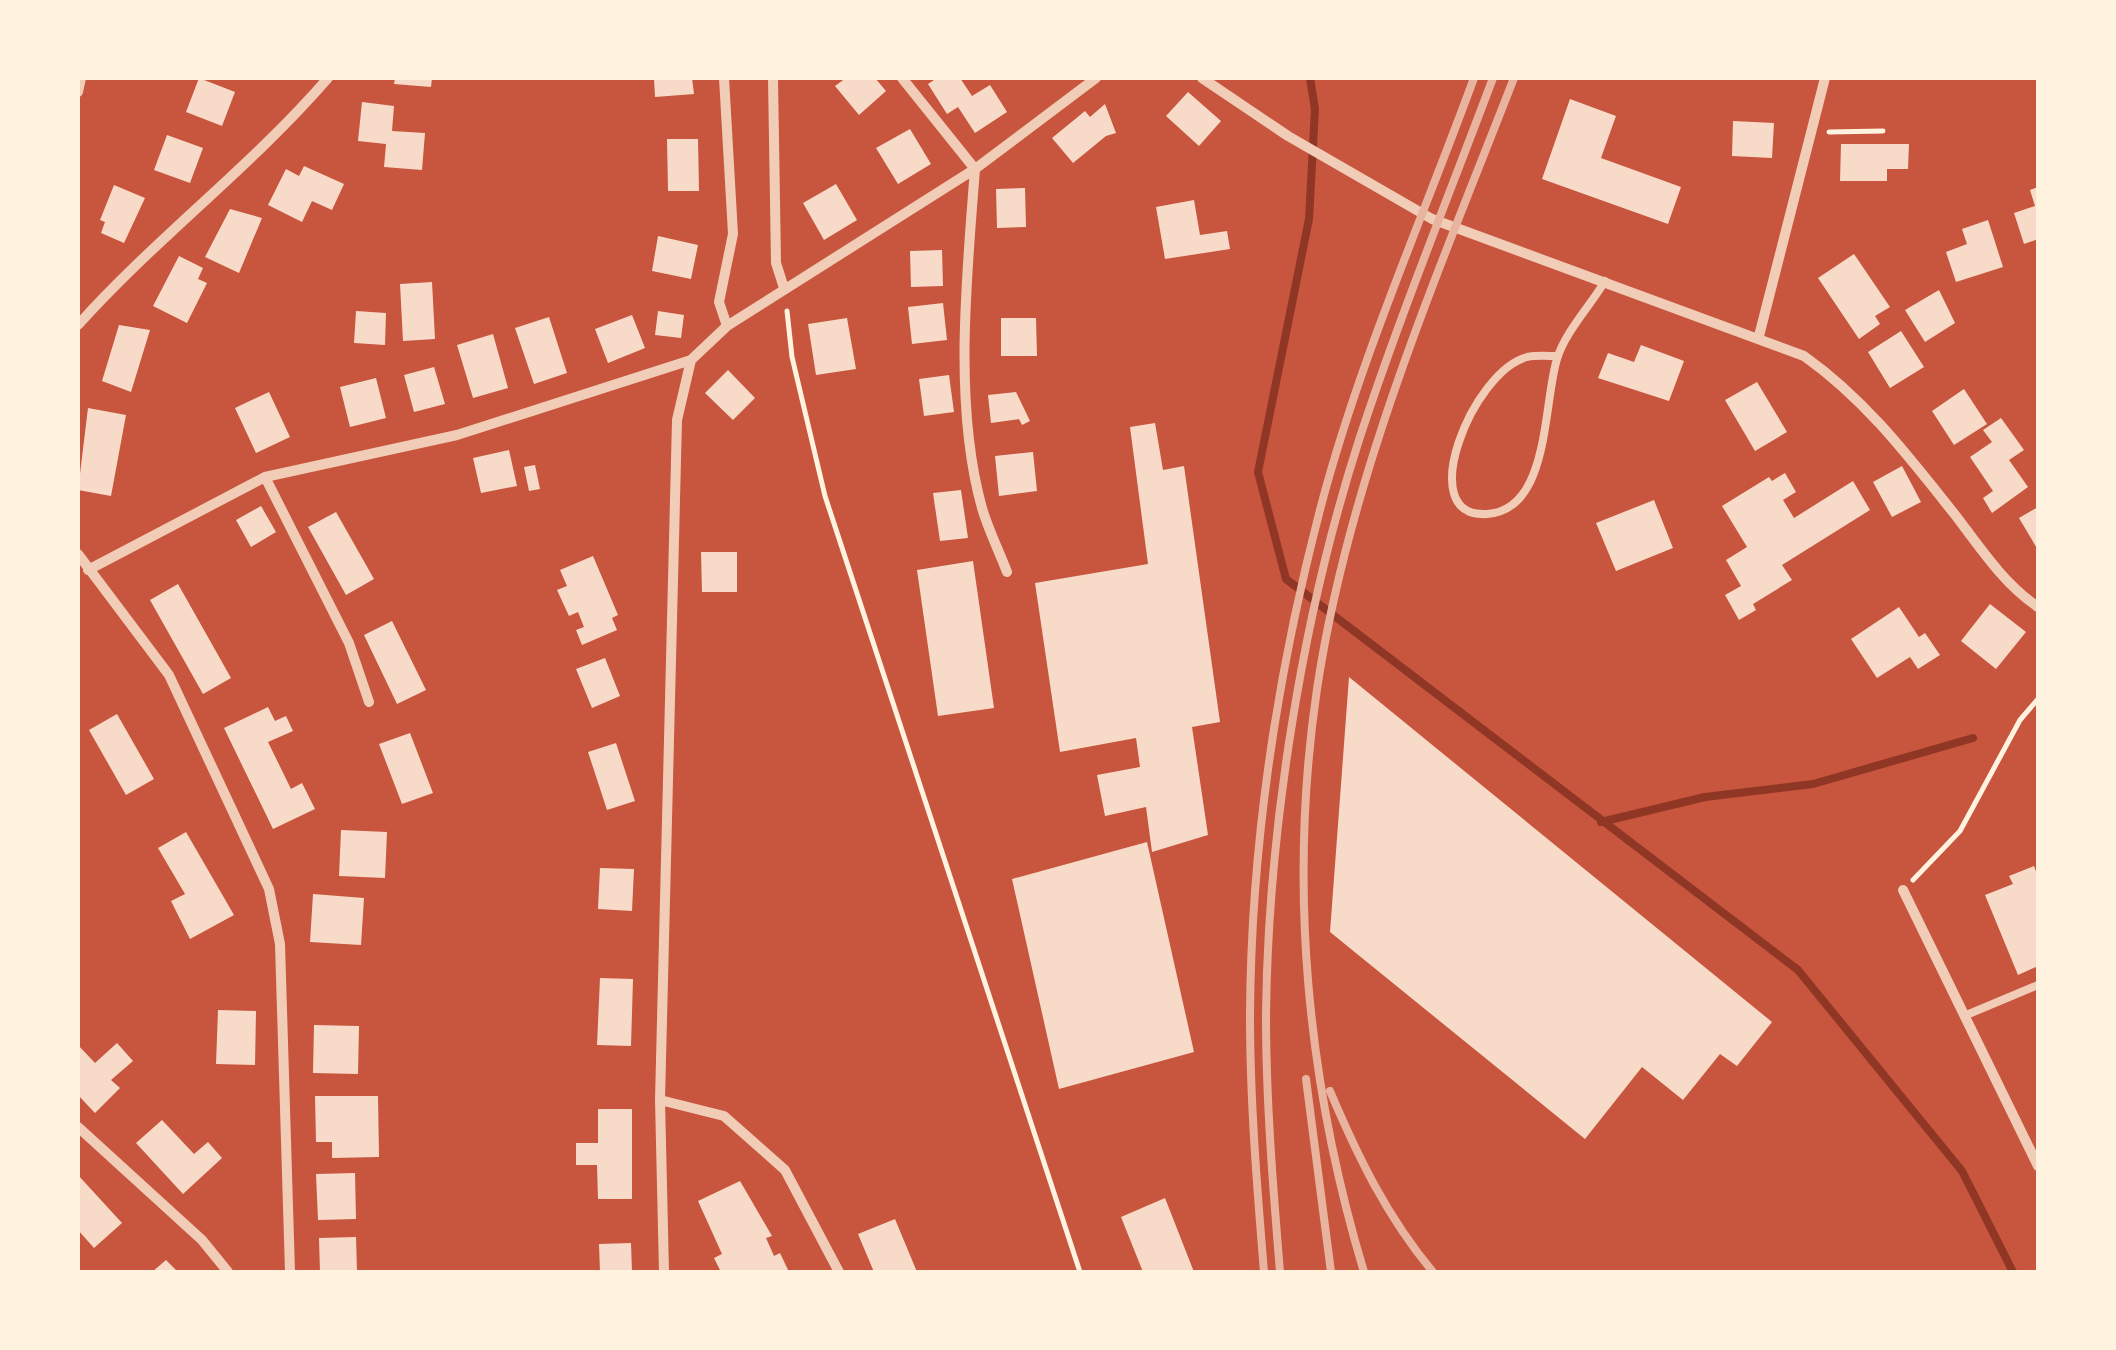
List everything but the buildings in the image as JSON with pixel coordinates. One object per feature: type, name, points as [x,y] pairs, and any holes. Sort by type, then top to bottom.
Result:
[{"type":"street","points":[[78,92],[82,78]]},
{"type":"street","points":[[78,325],[146,253],[295,116],[328,78]]},
{"type":"street","points":[[724,78],[733,234],[719,302],[728,326]]},
{"type":"street","points":[[774,78],[776,263],[784,288]]},
{"type":"street","points":[[902,78],[974,169],[967,315],[968,429],[982,507],[1007,572]]},
{"type":"street","points":[[88,570],[265,477],[457,435],[691,360],[728,326],[974,169],[1096,78]]},
{"type":"street","points":[[1202,78],[1288,136],[1432,219],[1759,336],[1804,356],[1844,384],[1890,432],[2010,584],[2038,607]]},
{"type":"street","points":[[1759,336],[1825,78]]},
{"type":"street","points":[[664,1272],[660,1100],[677,420],[691,360]]},
{"type":"street","points":[[265,477],[349,643],[369,702]]},
{"type":"street","points":[[78,554],[168,675],[269,889],[280,944],[290,1272]]},
{"type":"street","points":[[1903,890],[2038,1166]]},
{"type":"street","points":[[660,1100],[724,1116],[785,1170],[840,1272]]},
{"type":"street","points":[[78,1127],[202,1240],[228,1272]]},
{"type":"lane","points":[[1557,356],[1526,358],[1484,388],[1454,452],[1450,485],[1467,510],[1482,515],[1504,512],[1522,497],[1538,464],[1557,356],[1605,281]]},
{"type":"lane","points":[[1964,1016],[2038,985]]},
{"type":"path","points":[[1812,132],[1883,131]]},
{"type":"path","points":[[784,288],[792,357],[825,496],[1080,1272]]},
{"type":"path","points":[[1903,890],[1960,830],[2020,720],[2038,699]]},
{"type":"waterway","points":[[1310,78],[1315,109],[1309,219],[1258,472],[1286,579],[1798,970],[1962,1171],[2013,1272]]},
{"type":"waterway","points":[[1601,822],[1705,797],[1813,784],[1973,738]]},
{"type":"railway","points":[[1264,1272],[1250,1015],[1255,887],[1280,694],[1306,568],[1337,451],[1373,343],[1474,78]]},
{"type":"railway","points":[[1280,1272],[1269,1112],[1268,944],[1281,798],[1305,651],[1359,440],[1493,78]]},
{"type":"railway","points":[[1364,1272],[1329,1129],[1308,983],[1304,836],[1317,689],[1331,610],[1373,455],[1426,302],[1514,78]]},
{"type":"railway","points":[[1306,1079],[1331,1272]]},
{"type":"railway","points":[[1330,1091],[1375,1186],[1401,1230],[1433,1272]]}]
